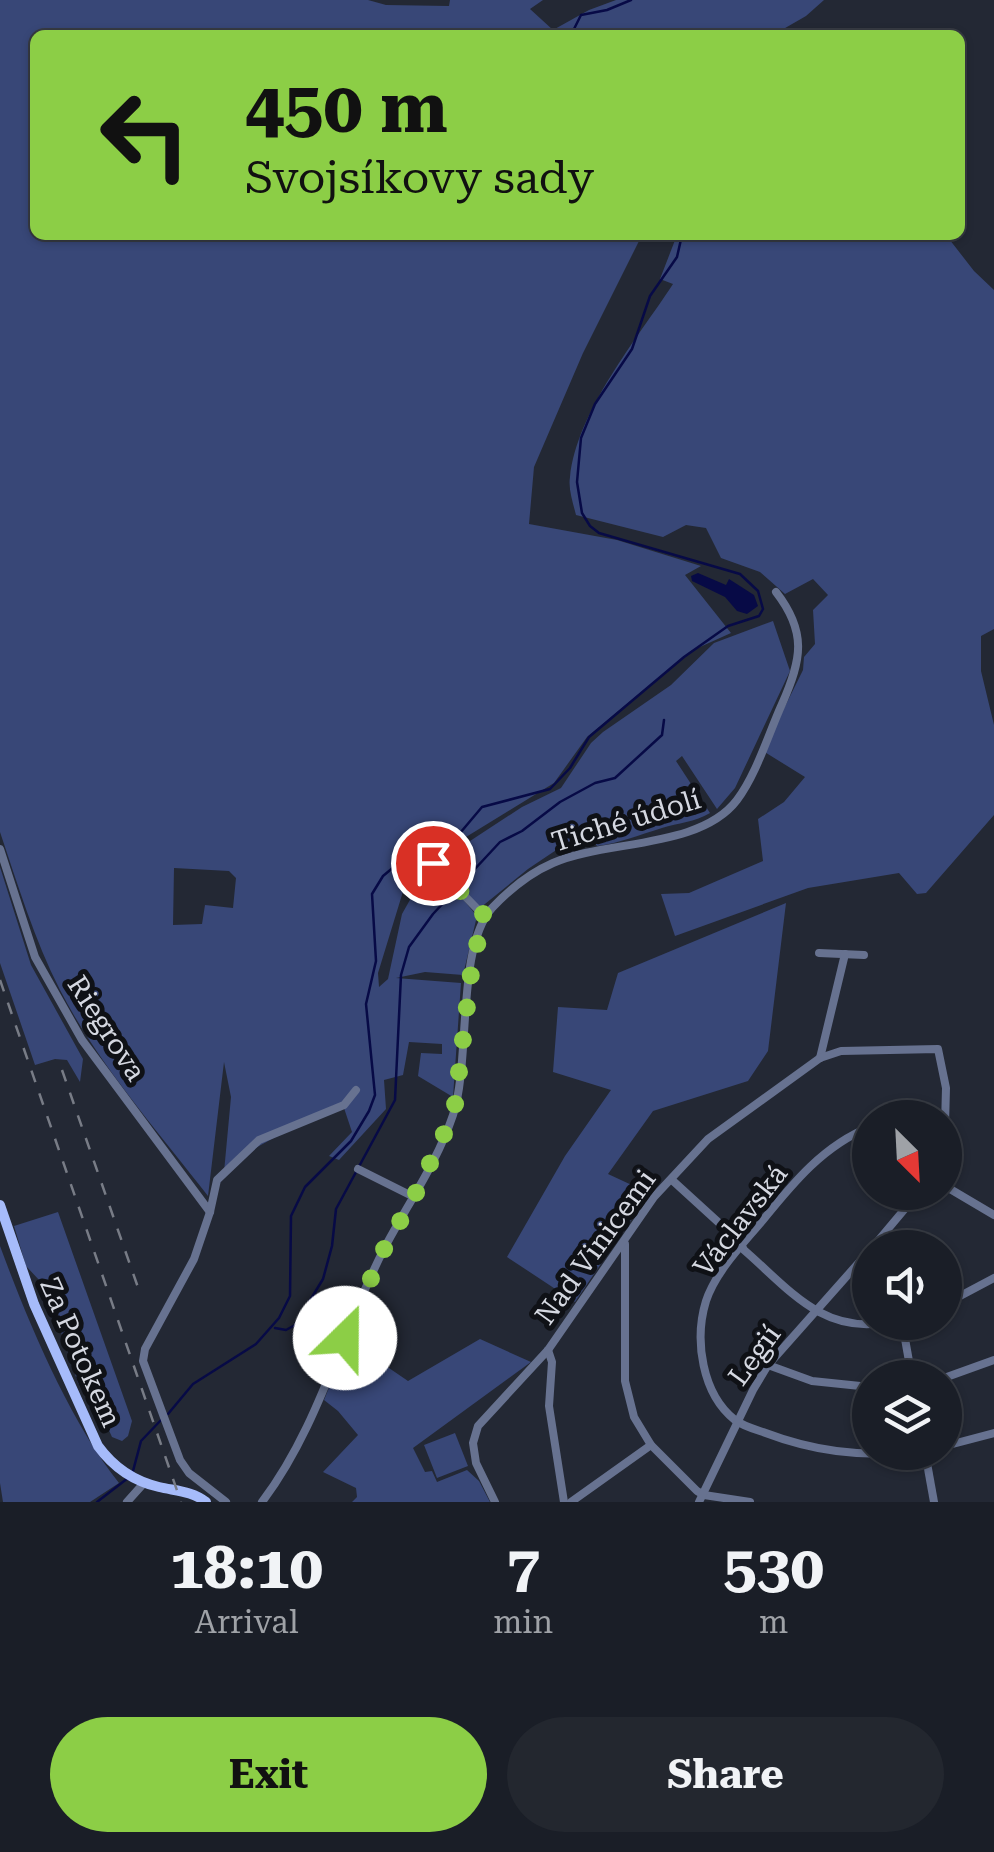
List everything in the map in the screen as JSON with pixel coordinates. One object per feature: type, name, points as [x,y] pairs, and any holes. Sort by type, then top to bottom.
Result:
[{"type":"main road","name":"Za Potokem","points":[[1,1209],[34,1304],[89,1430],[108,1460],[141,1482],[195,1494],[206,1502]]},
{"type":"street","name":"Tiché údolí","points":[[262,1502],[278,1482],[309,1420],[383,1251],[454,1113],[473,957],[486,917],[514,886],[552,864],[706,824],[737,800],[797,664],[796,624],[776,592]]},
{"type":"street","name":"Riegrova","points":[[0,849],[35,957],[82,1040],[210,1212]]},
{"type":"street","points":[[433,863],[486,917]]},
{"type":"street","points":[[819,952],[864,955]]},
{"type":"street","points":[[820,1058],[845,954]]},
{"type":"street","name":"Nad Vinicemi","points":[[495,1502],[476,1463],[474,1443],[478,1426],[548,1350],[654,1197],[708,1139],[820,1058],[841,1051],[938,1050],[946,1100]]},
{"type":"street","points":[[226,1502],[184,1467],[143,1361],[145,1349],[194,1259],[218,1180],[259,1140],[344,1105],[356,1090]]},
{"type":"street","name":"Václavská","points":[[738,1423],[722,1407],[707,1378],[701,1352],[706,1302],[717,1280],[792,1184],[830,1148],[852,1134]]},
{"type":"street","points":[[358,1169],[414,1197]]},
{"type":"street","points":[[672,1180],[816,1312],[852,1326]]},
{"type":"street","points":[[962,1196],[994,1215]]},
{"type":"street","name":"Legií","points":[[886,1230],[903,1210]]},
{"type":"street","points":[[625,1244],[624,1381],[634,1417],[651,1446],[702,1499],[750,1502]]},
{"type":"street","name":"Legií","points":[[702,1499],[768,1365],[852,1270]]},
{"type":"street","points":[[962,1293],[994,1278]]},
{"type":"street","points":[[548,1350],[552,1362],[549,1406],[568,1502],[651,1446]]},
{"type":"street","points":[[962,1372],[994,1360]]},
{"type":"street","points":[[768,1365],[812,1381],[852,1385]]},
{"type":"street","points":[[738,1423],[796,1444],[852,1454]]},
{"type":"street","points":[[962,1442],[994,1434]]},
{"type":"street","points":[[928,1470],[934,1502]]},
{"type":"street","points":[[127,1502],[141,1482]]},
{"type":"shaded area","points":[[0,0],[368,0],[386,5],[449,6],[450,0],[543,0],[530,9],[553,30],[30,30],[30,240],[640,240],[583,353],[534,467],[529,524],[617,540],[701,566],[685,575],[731,633],[691,651],[587,737],[554,783],[409,872],[378,973],[379,987],[388,979],[402,914],[411,898],[410,876],[433,864],[477,916],[463,975],[425,972],[396,978],[461,983],[453,1097],[418,1076],[421,1053],[442,1054],[442,1044],[409,1042],[403,1075],[384,1080],[386,1109],[339,1160],[329,1156],[352,1132],[344,1108],[334,1105],[239,1157],[224,1172],[231,1097],[224,1062],[208,1196],[92,1044],[60,990],[27,912],[0,832]],"holes":[[[174,868],[229,871],[236,878],[233,908],[205,905],[202,924],[173,925]]]},
{"type":"shaded area","points":[[616,0],[824,0],[782,30],[553,30]]},
{"type":"shaded area","points":[[675,240],[950,240],[994,290],[994,629],[981,636],[981,671],[994,725],[994,815],[926,893],[917,894],[899,873],[808,888],[675,936],[661,894],[689,893],[763,861],[758,819],[784,802],[805,777],[763,751],[803,670],[804,657],[815,644],[813,610],[828,595],[813,579],[785,594],[760,572],[721,558],[706,528],[686,525],[663,537],[576,515],[570,482],[575,452],[596,401],[673,284],[660,279]]},
{"type":"shaded area","points":[[698,573],[726,585],[729,579],[754,595],[758,606],[747,614],[737,611],[725,597],[692,581],[691,576]]},
{"type":"shaded area","points":[[773,621],[790,671],[735,788],[717,809],[682,756],[676,761],[710,813],[704,816],[597,846],[586,830],[480,908],[438,862],[522,807],[561,788],[591,743],[671,685],[714,643]]},
{"type":"shaded area","points":[[0,867],[31,965],[83,1059],[80,1082],[67,1060],[35,1065],[0,963]]},
{"type":"shaded area","points":[[786,903],[768,1051],[748,1081],[653,1111],[608,1174],[649,1193],[575,1302],[507,1257],[565,1156],[611,1090],[553,1072],[558,1007],[607,1010],[618,973]]},
{"type":"shaded area","points":[[58,1212],[132,1421],[128,1436],[122,1441],[112,1437],[95,1400],[78,1383],[60,1329],[62,1298],[54,1296],[26,1266],[14,1226]]},
{"type":"shaded area","points":[[0,1246],[67,1400],[119,1483],[90,1502],[3,1502]]},
{"type":"shaded area","points":[[480,1339],[531,1362],[413,1448],[425,1472],[432,1471],[437,1482],[467,1470],[479,1481],[490,1502],[352,1502],[357,1497],[356,1488],[323,1472],[358,1435],[324,1400],[346,1346],[351,1342],[408,1381]]},
{"type":"shaded area","points":[[455,1433],[468,1466],[437,1478],[424,1445]]},
{"type":"waterway","points":[[574,30],[581,15],[631,0]]},
{"type":"waterway","points":[[168,1414],[193,1384],[256,1344],[279,1318],[290,1296],[291,1216],[305,1187],[351,1141],[369,1111],[375,1095],[366,1004],[376,961],[372,894],[383,876],[407,856],[455,839],[482,807],[550,789],[570,768],[589,737],[684,657],[728,626],[759,616],[763,609],[758,591],[740,574],[599,533],[582,513],[577,482],[581,438],[595,404],[632,349],[650,296],[677,257],[681,240]]},
{"type":"waterway","points":[[275,1328],[286,1330],[295,1325],[323,1279],[336,1209],[395,1100],[401,975],[409,947],[433,914],[500,842],[522,831],[560,802],[595,783],[615,778],[662,735],[664,720]]},
{"type":"waterway","points":[[133,1471],[141,1441],[162,1419]]},
{"type":"waterway","points":[[97,1502],[128,1478]]},
{"type":"railway","points":[[0,980],[181,1502]]},
{"type":"railway","points":[[62,1070],[141,1296]]},
{"type":"route","points":[[345,1338],[383,1251],[454,1113],[473,957],[486,917],[433,863]]}]
